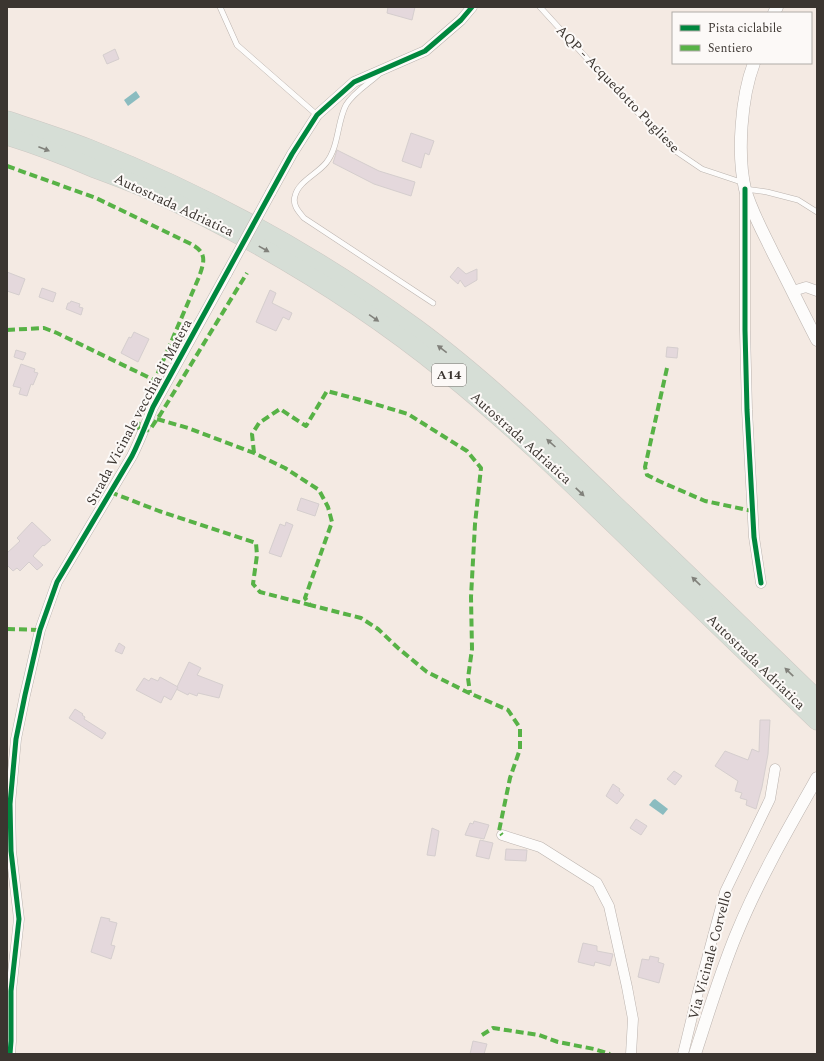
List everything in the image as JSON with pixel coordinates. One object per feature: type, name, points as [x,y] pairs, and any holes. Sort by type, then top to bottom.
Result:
[{"type":"highway","name":"Autostrada Adriatica","points":[[7,120],[86,147],[217,205],[275,236],[334,272],[416,328],[471,371],[566,457],[817,699]]},
{"type":"highway","name":"Autostrada Adriatica","points":[[7,136],[147,189],[220,224],[331,289],[396,334],[446,372],[512,428],[561,473],[817,720]]},
{"type":"street","points":[[317,115],[354,82],[425,50],[461,20],[472,7]]},
{"type":"street","points":[[754,64],[744,101],[742,165],[745,186],[745,322],[747,410],[754,537],[761,583]]},
{"type":"street","name":"Strada Vicinale vecchia di Matera","points":[[10,1054],[11,991],[19,919],[11,851],[10,804],[16,739],[40,630],[57,582],[132,456],[139,443],[153,408],[292,154],[317,115]]},
{"type":"street","points":[[745,186],[752,209],[817,340]]},
{"type":"street","points":[[793,291],[806,287],[817,291]]},
{"type":"street","name":"Via Vicinale Corvello","points":[[683,1054],[725,892],[770,799],[774,769]]},
{"type":"street","points":[[695,1054],[719,978],[736,935],[765,872],[817,778]]},
{"type":"street","points":[[502,836],[540,847],[597,883],[609,906],[627,987],[633,1019],[631,1054]]},
{"type":"lane","points":[[220,7],[237,45],[317,115]]},
{"type":"lane","name":"AQP - Acquedotto Pugliese","points":[[540,7],[612,86],[674,150],[702,169],[745,186],[798,200],[817,212]]},
{"type":"lane","points":[[382,69],[378,75],[347,104],[331,155],[325,163],[298,188],[294,198],[296,209],[304,218],[433,303]]},
{"type":"water","points":[[136,91],[140,97],[128,106],[124,100]]},
{"type":"water","points":[[655,799],[668,809],[663,815],[649,805]]},
{"type":"building","points":[[388,7],[415,7],[412,20],[387,13]]},
{"type":"building","points":[[115,49],[119,59],[107,64],[103,55]]},
{"type":"building","points":[[411,133],[434,141],[429,155],[425,153],[421,168],[402,161]]},
{"type":"building","points":[[337,150],[379,171],[415,182],[411,196],[374,184],[333,163]]},
{"type":"building","points":[[458,267],[466,274],[477,269],[477,280],[465,287],[460,280],[458,284],[450,277]]},
{"type":"building","points":[[7,272],[25,279],[19,295],[7,291]]},
{"type":"building","points":[[42,288],[56,293],[53,302],[39,297]]},
{"type":"building","points":[[270,290],[276,293],[272,303],[292,313],[289,320],[283,317],[276,331],[256,322]]},
{"type":"building","points":[[71,301],[80,304],[79,307],[83,308],[81,315],[66,309],[68,303]]},
{"type":"building","points":[[134,332],[149,339],[138,362],[121,353],[129,337],[131,338]]},
{"type":"building","points":[[667,347],[678,348],[677,358],[666,357]]},
{"type":"building","points":[[16,350],[26,353],[23,360],[14,357]]},
{"type":"building","points":[[21,364],[35,369],[34,372],[38,373],[33,385],[31,384],[27,396],[19,394],[21,388],[13,386]]},
{"type":"building","points":[[301,498],[319,504],[315,516],[297,510]]},
{"type":"building","points":[[32,522],[51,540],[44,546],[43,545],[33,556],[43,565],[37,570],[29,562],[20,571],[17,568],[13,571],[7,565],[7,553],[20,541],[17,538]]},
{"type":"building","points":[[286,522],[293,525],[281,557],[269,553],[280,524],[285,526]]},
{"type":"building","points":[[119,643],[125,647],[122,654],[115,651]]},
{"type":"building","points":[[189,662],[201,668],[197,675],[223,685],[219,698],[198,693],[197,696],[189,693],[188,695],[176,689]]},
{"type":"building","points":[[160,677],[178,687],[171,700],[164,696],[161,703],[136,690],[144,678],[149,681],[151,678],[158,681]]},
{"type":"building","points":[[75,709],[83,714],[82,715],[85,717],[84,719],[106,733],[102,739],[69,718]]},
{"type":"building","points":[[760,720],[770,720],[768,754],[756,809],[746,805],[747,800],[740,798],[742,793],[735,791],[738,781],[715,766],[725,751],[748,760],[752,749],[759,752]]},
{"type":"building","points":[[674,771],[682,776],[675,785],[667,779]]},
{"type":"building","points":[[613,784],[620,789],[619,791],[624,795],[617,804],[606,796]]},
{"type":"building","points":[[636,819],[647,826],[641,835],[630,828]]},
{"type":"building","points":[[474,821],[489,825],[484,839],[465,835],[470,823],[473,824]]},
{"type":"building","points":[[432,828],[439,831],[435,856],[427,855]]},
{"type":"building","points":[[480,840],[493,843],[489,859],[476,856]]},
{"type":"building","points":[[506,849],[527,850],[526,861],[505,860]]},
{"type":"building","points":[[101,917],[110,919],[109,921],[117,923],[111,945],[115,946],[111,959],[91,952]]},
{"type":"building","points":[[583,943],[597,946],[597,951],[613,954],[610,966],[595,962],[594,966],[578,962]]},
{"type":"building","points":[[650,956],[659,958],[658,962],[664,964],[659,983],[638,977],[642,959],[649,960]]},
{"type":"building","points":[[473,1041],[487,1044],[484,1054],[470,1054]]},
{"type":"marked path","points":[[7,166],[96,198],[195,246],[202,253],[203,261],[199,277],[139,417],[138,427],[142,433],[151,428],[160,415],[247,273]]},
{"type":"marked path","points":[[7,330],[44,328],[154,380]]},
{"type":"marked path","points":[[667,368],[645,467],[647,475],[705,501],[752,511]]},
{"type":"marked path","points":[[254,453],[252,434],[259,423],[280,409],[306,426],[327,391],[408,414],[467,451],[481,468],[475,524],[471,597],[472,649],[468,678],[470,693]]},
{"type":"marked path","points":[[157,419],[188,428],[254,453],[285,468],[319,490],[328,507],[332,522],[305,598],[310,605],[361,618],[378,629],[427,672],[508,710],[520,728],[520,749],[510,778],[499,831],[502,835]]},
{"type":"marked path","points":[[110,492],[159,511],[256,543],[257,555],[253,584],[260,592],[310,605]]},
{"type":"marked path","points":[[7,629],[40,630]]},
{"type":"marked path","points":[[482,1035],[493,1028],[539,1035],[558,1042],[594,1049],[610,1054]]},
{"type":"cycle path","points":[[10,1054],[11,991],[19,919],[11,851],[10,804],[16,739],[40,630],[57,582],[132,456],[153,407],[292,154],[317,115],[354,82],[425,51],[461,20],[472,7]]},
{"type":"cycle path","points":[[745,189],[745,330],[747,410],[754,537],[761,583]]}]
